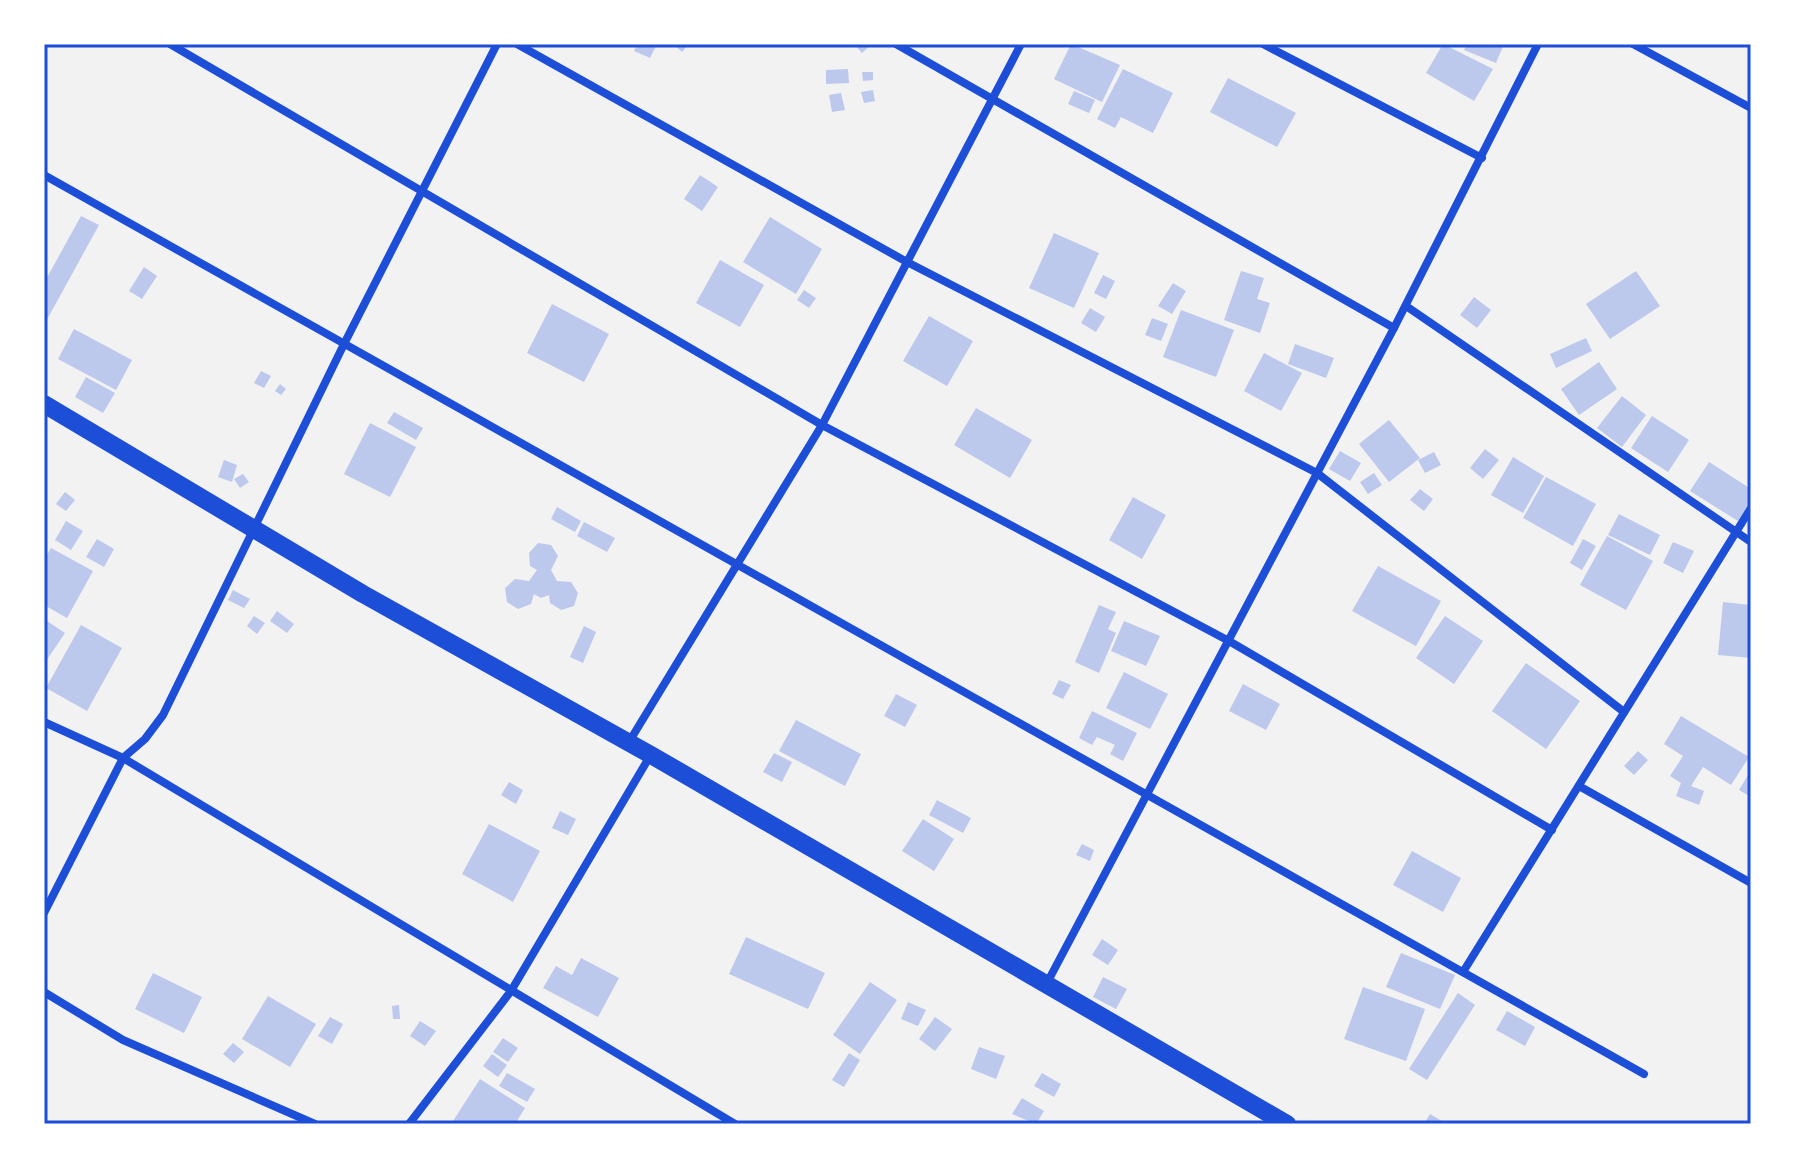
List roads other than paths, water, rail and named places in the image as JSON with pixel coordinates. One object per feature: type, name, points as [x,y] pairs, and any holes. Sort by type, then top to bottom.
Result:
[{"type":"highway","points":[[44,404],[1287,1124]]},
{"type":"street","points":[[170,44],[822,425],[1229,641],[1552,830]]},
{"type":"street","points":[[44,913],[123,758],[145,739],[163,715],[344,344],[497,44]]},
{"type":"street","points":[[517,44],[907,262],[1317,473],[1624,712]]},
{"type":"street","points":[[896,44],[1394,328]]},
{"type":"street","points":[[629,743],[822,425],[1021,44]]},
{"type":"street","points":[[1263,44],[1482,158]]},
{"type":"street","points":[[1047,983],[1406,306],[1538,44]]},
{"type":"street","points":[[1633,44],[1751,108]]},
{"type":"street","points":[[44,175],[1644,1074]]},
{"type":"street","points":[[1406,306],[1751,542]]},
{"type":"street","points":[[1463,972],[1751,508]]},
{"type":"street","points":[[44,722],[123,758],[735,1124]]},
{"type":"street","points":[[409,1124],[511,991],[651,755]]},
{"type":"street","points":[[1579,786],[1751,883]]},
{"type":"street","points":[[44,992],[123,1040],[315,1124]]}]
